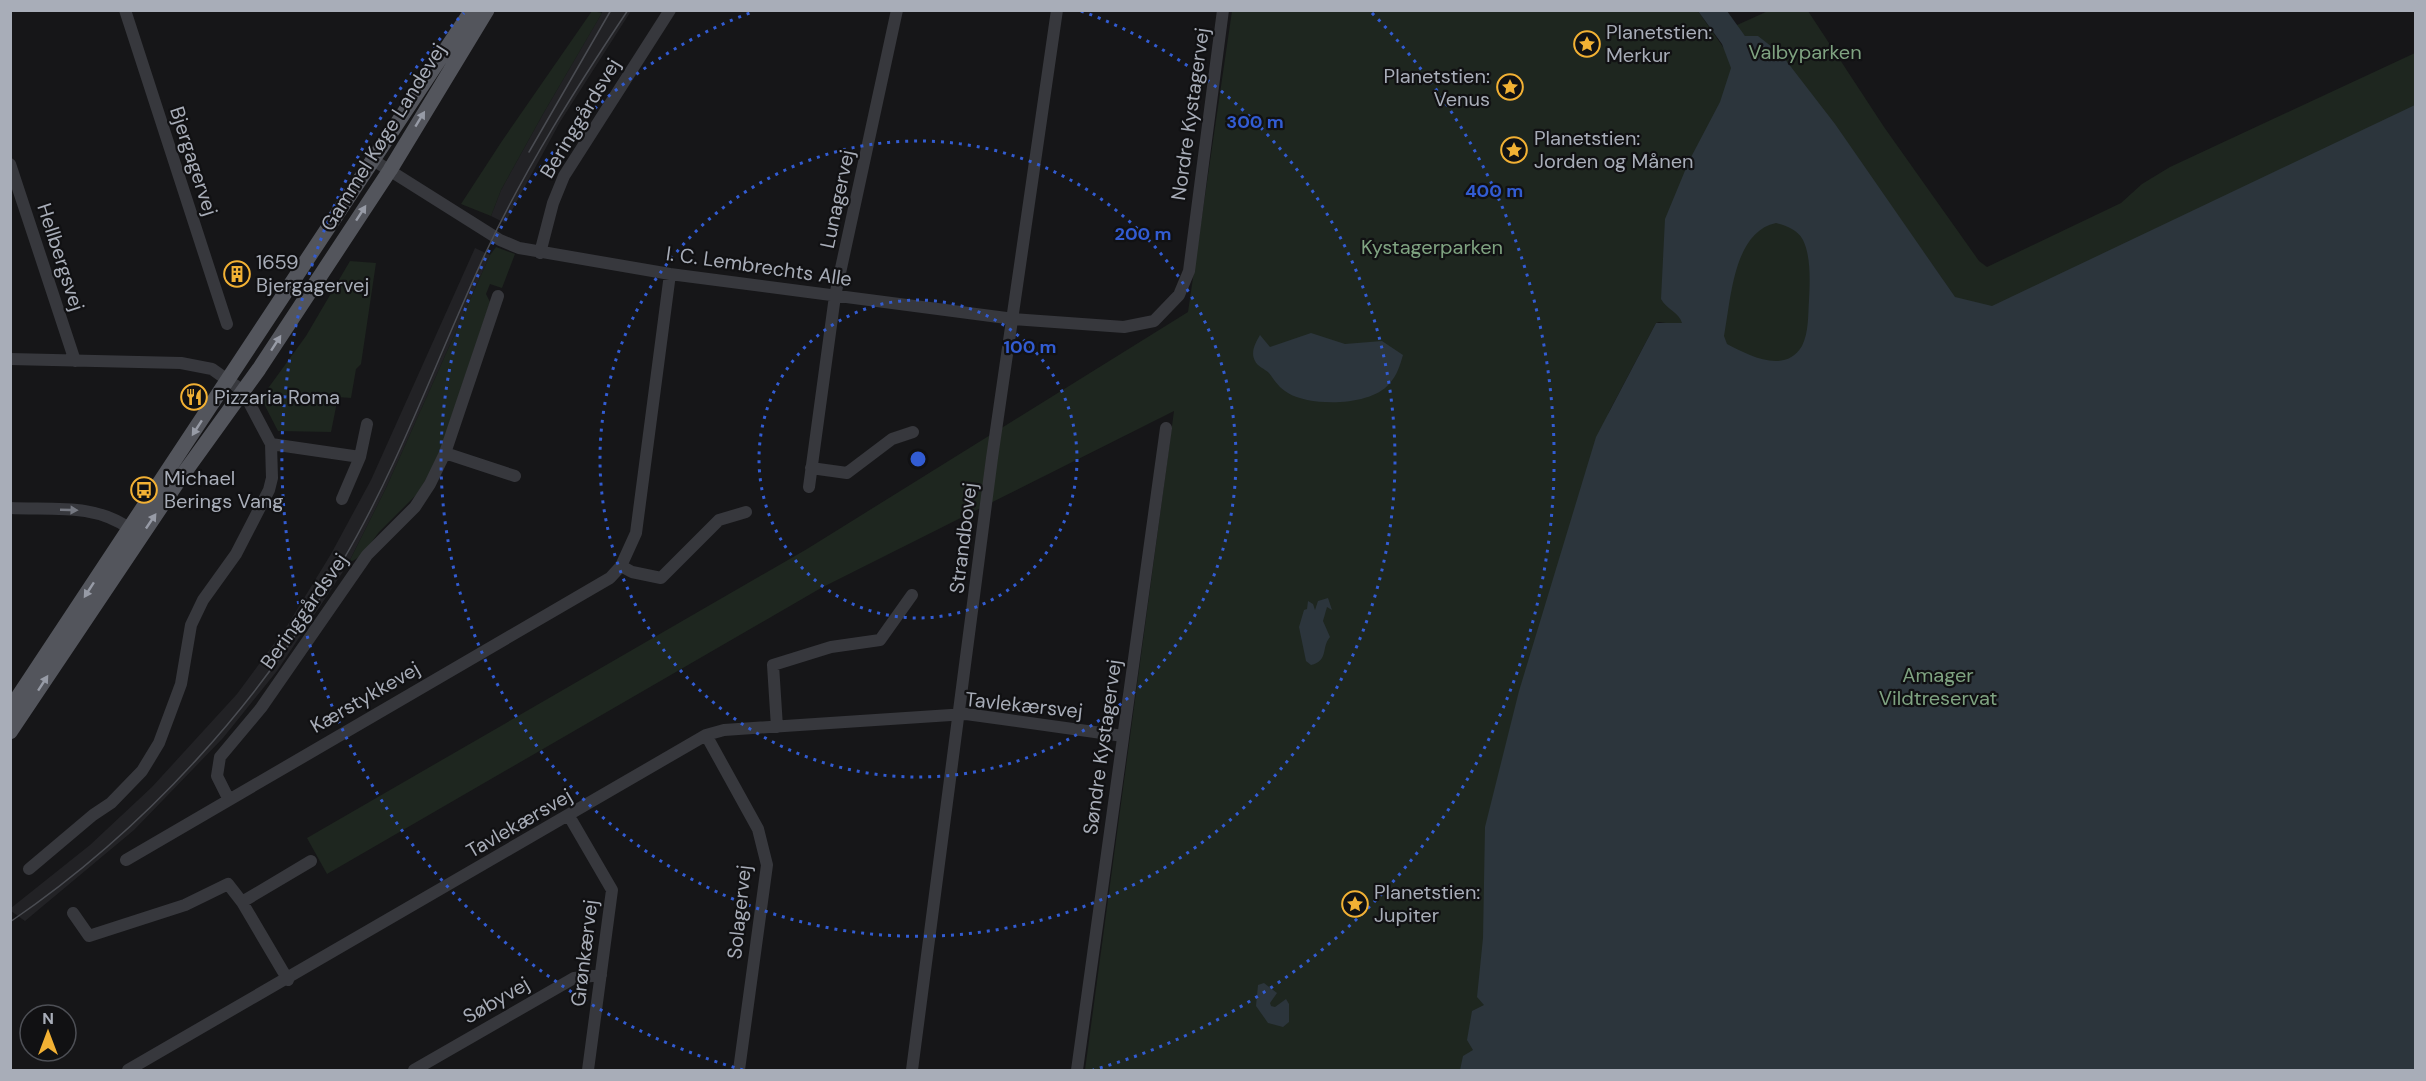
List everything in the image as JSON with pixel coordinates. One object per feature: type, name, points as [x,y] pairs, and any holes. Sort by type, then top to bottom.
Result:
[{"type":"main road","name":"Gammel Køge Landevej","points":[[10,709],[472,10]]},
{"type":"main road","name":"Gammel Køge Landevej","points":[[10,732],[179,480],[243,391],[390,170],[487,10]]},
{"type":"street","name":"Bjergagervej","points":[[125,10],[227,324]]},
{"type":"street","name":"Beringgårdsvej","points":[[540,253],[553,203],[564,176],[670,10]]},
{"type":"street","name":"Lunagervej","points":[[809,487],[836,296],[897,10]]},
{"type":"street","name":"Strandbovej","points":[[912,1071],[992,458],[1014,319],[1057,10]]},
{"type":"street","name":"Nordre Kystagervej","points":[[1014,319],[1124,327],[1154,321],[1179,295],[1189,271],[1223,10]]},
{"type":"street","name":"I. C. Lembrechts Alle","points":[[373,160],[500,240],[540,253],[670,274],[1014,319]]},
{"type":"street","name":"Hellbergsvej","points":[[10,164],[75,362]]},
{"type":"street","name":"Kærstykkevej","points":[[126,860],[228,798],[610,578],[621,566],[636,533],[670,274]]},
{"type":"street","name":"Beringgårdsvej","points":[[228,798],[217,776],[220,757],[261,708],[366,555],[416,507],[445,453],[498,296]]},
{"type":"street","points":[[10,359],[181,363],[212,369],[243,391],[271,444],[272,478],[269,490],[236,554],[203,600],[191,626],[181,684],[159,742],[142,771],[111,803],[93,815],[29,869]]},
{"type":"street","points":[[342,499],[360,457],[367,424]]},
{"type":"street","name":"Søndre Kystagervej","points":[[1077,1071],[1166,428]]},
{"type":"street","points":[[811,468],[847,473],[892,439],[913,432]]},
{"type":"street","points":[[271,444],[360,457]]},
{"type":"street","points":[[445,453],[515,476]]},
{"type":"street","points":[[10,508],[95,511],[113,517],[130,529]]},
{"type":"street","points":[[621,566],[632,572],[661,578],[720,520],[746,512]]},
{"type":"street","points":[[777,727],[773,665],[831,647],[879,640],[912,595]]},
{"type":"street","name":"Tavlekærsvej","points":[[128,1071],[706,735],[724,730],[960,714],[1123,736]]},
{"type":"street","name":"Solagervej","points":[[706,735],[758,829],[766,865],[739,1071]]},
{"type":"street","name":"Grønkærvej","points":[[569,816],[612,890],[588,1071]]},
{"type":"street","points":[[242,902],[311,861]]},
{"type":"street","points":[[73,913],[89,936],[186,905],[228,884],[242,902],[288,980]]},
{"type":"street","name":"Søbyvej","points":[[414,1071],[574,978],[601,975]]},
{"type":"shaded area","points":[[603,11],[631,11],[560,122],[505,223],[491,216],[501,190]]},
{"type":"shaded area","name":"Amager Vildtreservat","points":[[1698,11],[1727,11],[1745,36],[1758,36],[1781,54],[1835,124],[1955,297],[1992,306],[2415,105],[2415,1070],[1460,1070],[1463,1056],[1473,1050],[1467,1040],[1472,1011],[1484,1005],[1477,997],[1483,938],[1485,827],[1519,691],[1596,437],[1656,323],[1682,323],[1661,299],[1665,219],[1689,161],[1720,102],[1731,68],[1722,44]],"holes":[[[1776,223],[1801,236],[1809,261],[1810,285],[1807,329],[1802,346],[1795,355],[1776,361],[1755,357],[1727,344],[1724,336],[1732,287],[1742,253],[1751,239],[1762,229]]]},
{"type":"shaded area","points":[[475,248],[490,255],[386,488],[348,564],[277,671],[223,738],[134,830],[25,921],[11,911],[11,908],[90,845],[152,787],[237,694],[287,626],[331,554],[371,480]]},
{"type":"shaded area","points":[[1311,333],[1345,344],[1382,341],[1403,355],[1394,378],[1380,391],[1369,397],[1340,402],[1298,398],[1282,389],[1269,373],[1256,363],[1253,354],[1254,347],[1260,335],[1270,347]]},
{"type":"shaded area","points":[[1328,598],[1332,610],[1327,607],[1323,621],[1330,637],[1323,657],[1311,665],[1306,661],[1299,627],[1308,601],[1313,604],[1315,610],[1318,601]]},
{"type":"shaded area","points":[[1264,983],[1277,993],[1270,1003],[1271,1006],[1275,1007],[1286,999],[1289,1004],[1289,1022],[1283,1027],[1268,1023],[1256,1006],[1258,985]]},
{"type":"green space","points":[[592,11],[602,13],[501,190],[491,216],[461,204],[502,141]]},
{"type":"green space","points":[[1232,11],[1698,11],[1723,47],[1943,280],[1832,123],[1735,26],[1768,11],[1808,11],[1884,127],[1979,261],[1987,267],[2121,203],[2142,184],[2170,167],[2415,53],[2415,1070],[1085,1070],[1174,411],[821,588],[327,874],[307,838],[807,549],[1188,312]],"holes":[[[1656,323],[1672,324],[1608,414]]]},
{"type":"green space","points":[[496,247],[515,254],[502,288],[490,284],[486,294],[490,302],[438,457],[419,492],[379,532],[362,555],[348,564],[386,488],[490,255]]},
{"type":"green space","points":[[350,261],[376,263],[361,364],[356,369],[351,398],[338,397],[331,432],[278,431],[261,398],[306,336]]},
{"type":"tram line","points":[[529,152],[611,10]]},
{"type":"tram line","points":[[10,922],[60,886],[153,805],[236,714],[274,665],[309,614],[342,562],[382,487],[501,220],[571,98],[628,10]]},
{"type":"place","name":"Planetstien: Merkur","points":[[1587,44]]},
{"type":"place","name":"Planetstien: Venus","points":[[1510,87]]},
{"type":"place","name":"Planetstien: Jorden og Månen","points":[[1514,150]]},
{"type":"place","name":"1659 Bjergagervej","points":[[237,274]]},
{"type":"place","name":"Pizzaria Roma","points":[[194,397]]},
{"type":"place","name":"Michael Berings Vang","points":[[144,490]]},
{"type":"place","name":"Planetstien: Jupiter","points":[[1355,904]]},
{"type":"park label","name":"Valbyparken","points":[[1805,52]]},
{"type":"park label","name":"Kystagerparken","points":[[1432,247]]}]
